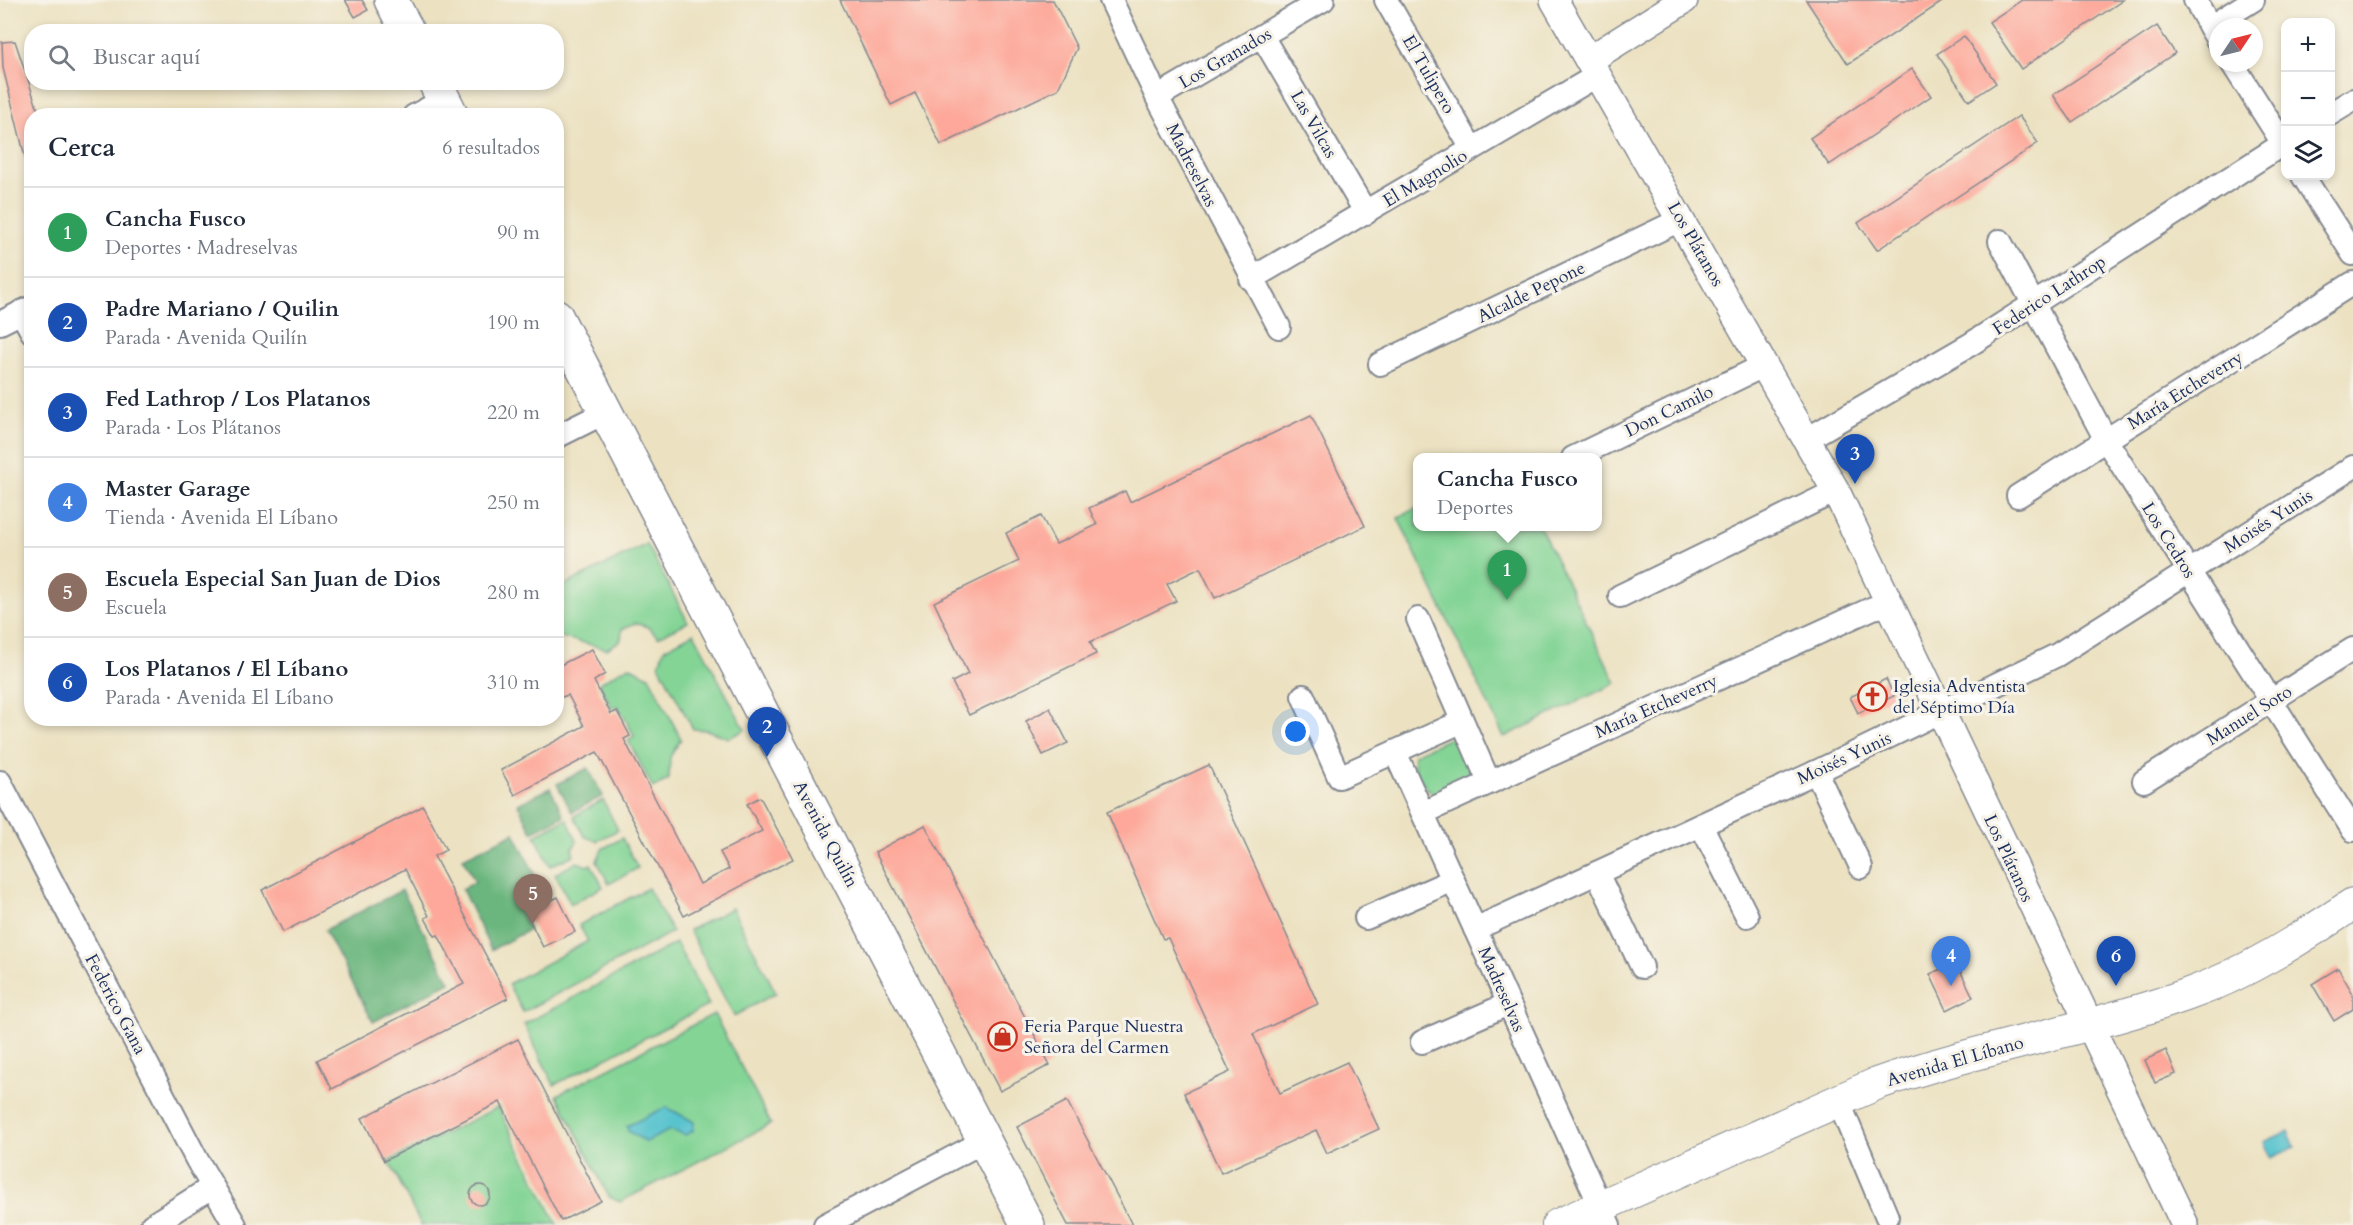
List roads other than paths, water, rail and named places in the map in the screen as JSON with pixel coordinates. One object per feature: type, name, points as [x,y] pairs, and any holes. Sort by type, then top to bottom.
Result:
[{"type":"main road","name":"Avenida Quilín","points":[[564,331],[986,1140],[1028,1225]]},
{"type":"main road","name":"Avenida El Líbano","points":[[1558,1225],[1604,1216],[1839,1100],[1914,1070],[2156,1005],[2216,983],[2272,956],[2353,904]]},
{"type":"street","name":"Madreselvas","points":[[1111,0],[1157,97],[1251,279],[1279,327]]},
{"type":"street","name":"Los Granados","points":[[1157,97],[1323,0]]},
{"type":"street","name":"El Tulipero","points":[[1386,0],[1472,149]]},
{"type":"street","name":"Los Plátanos","points":[[1554,0],[1836,490],[2185,1225]]},
{"type":"street","points":[[1593,68],[1684,0]]},
{"type":"street","points":[[2195,0],[2209,25]]},
{"type":"street","points":[[2232,18],[2253,0]]},
{"type":"street","name":"Las Vilcas","points":[[1262,36],[1366,213]]},
{"type":"street","name":"El Magnolio","points":[[1251,279],[1472,149],[1593,68]]},
{"type":"street","points":[[2238,72],[2281,139]]},
{"type":"street","points":[[428,108],[443,100]]},
{"type":"street","points":[[2335,111],[2353,100]]},
{"type":"street","name":"Federico Lathrop","points":[[1807,439],[1934,367],[2281,148]]},
{"type":"street","points":[[2306,180],[2353,254]]},
{"type":"street","name":"Alcalde Pepone","points":[[1380,364],[1682,219]]},
{"type":"street","name":"Los Cedros","points":[[2000,241],[2032,305],[2106,440],[2353,830]]},
{"type":"street","name":"María Etcheverry","points":[[2018,496],[2353,283]]},
{"type":"street","points":[[0,323],[24,318]]},
{"type":"street","name":"Don Camilo","points":[[1584,453],[1765,365]]},
{"type":"street","points":[[564,433],[606,412]]},
{"type":"street","name":"Moisés Yunis","points":[[1475,929],[1816,772],[2057,655],[2353,467]]},
{"type":"street","points":[[1620,596],[1836,490]]},
{"type":"street","name":"María Etcheverry","points":[[1423,813],[1873,608],[1891,605]]},
{"type":"street","points":[[1418,619],[1489,782]]},
{"type":"street","name":"Manuel Soto","points":[[2144,781],[2353,649]]},
{"type":"street","points":[[1303,696],[1339,777],[1461,722]]},
{"type":"street","name":"Madreselvas","points":[[1395,752],[1604,1216]]},
{"type":"street","points":[[1816,772],[1861,867]]},
{"type":"street","name":"Federico Gana","points":[[0,782],[212,1187],[235,1225]]},
{"type":"street","points":[[1701,825],[1747,916]]},
{"type":"street","points":[[1597,873],[1642,967]]},
{"type":"street","points":[[1366,918],[1453,880]]},
{"type":"street","points":[[1422,1042],[1508,1004]]},
{"type":"street","points":[[1839,1100],[1887,1217]]},
{"type":"street","points":[[825,1225],[986,1140]]},
{"type":"street","points":[[152,1225],[212,1187]]},
{"type":"water","points":[[666,1107],[694,1122],[693,1131],[685,1135],[670,1130],[646,1142],[628,1131],[627,1126]]},
{"type":"water","points":[[2288,1131],[2295,1147],[2271,1158],[2264,1142]]},
{"type":"place","name":"Fed Lathrop / Los Platanos","points":[[1855,484]]},
{"type":"place","name":"Cancha Fusco","points":[[1507,600]]},
{"type":"place","name":"Iglesia Adventista del Séptimo Día","points":[[1872,696]]},
{"type":"place","name":"Padre Mariano / Quilin","points":[[767,757]]},
{"type":"place","name":"Escuela Especial San Juan de Dios","points":[[533,924]]},
{"type":"place","name":"Master Garage","points":[[1951,986]]},
{"type":"place","name":"Los Platanos / El Líbano","points":[[2116,986]]},
{"type":"place","name":"Feria Parque Nuestra Señora del Carmen","points":[[1003,1036]]}]
